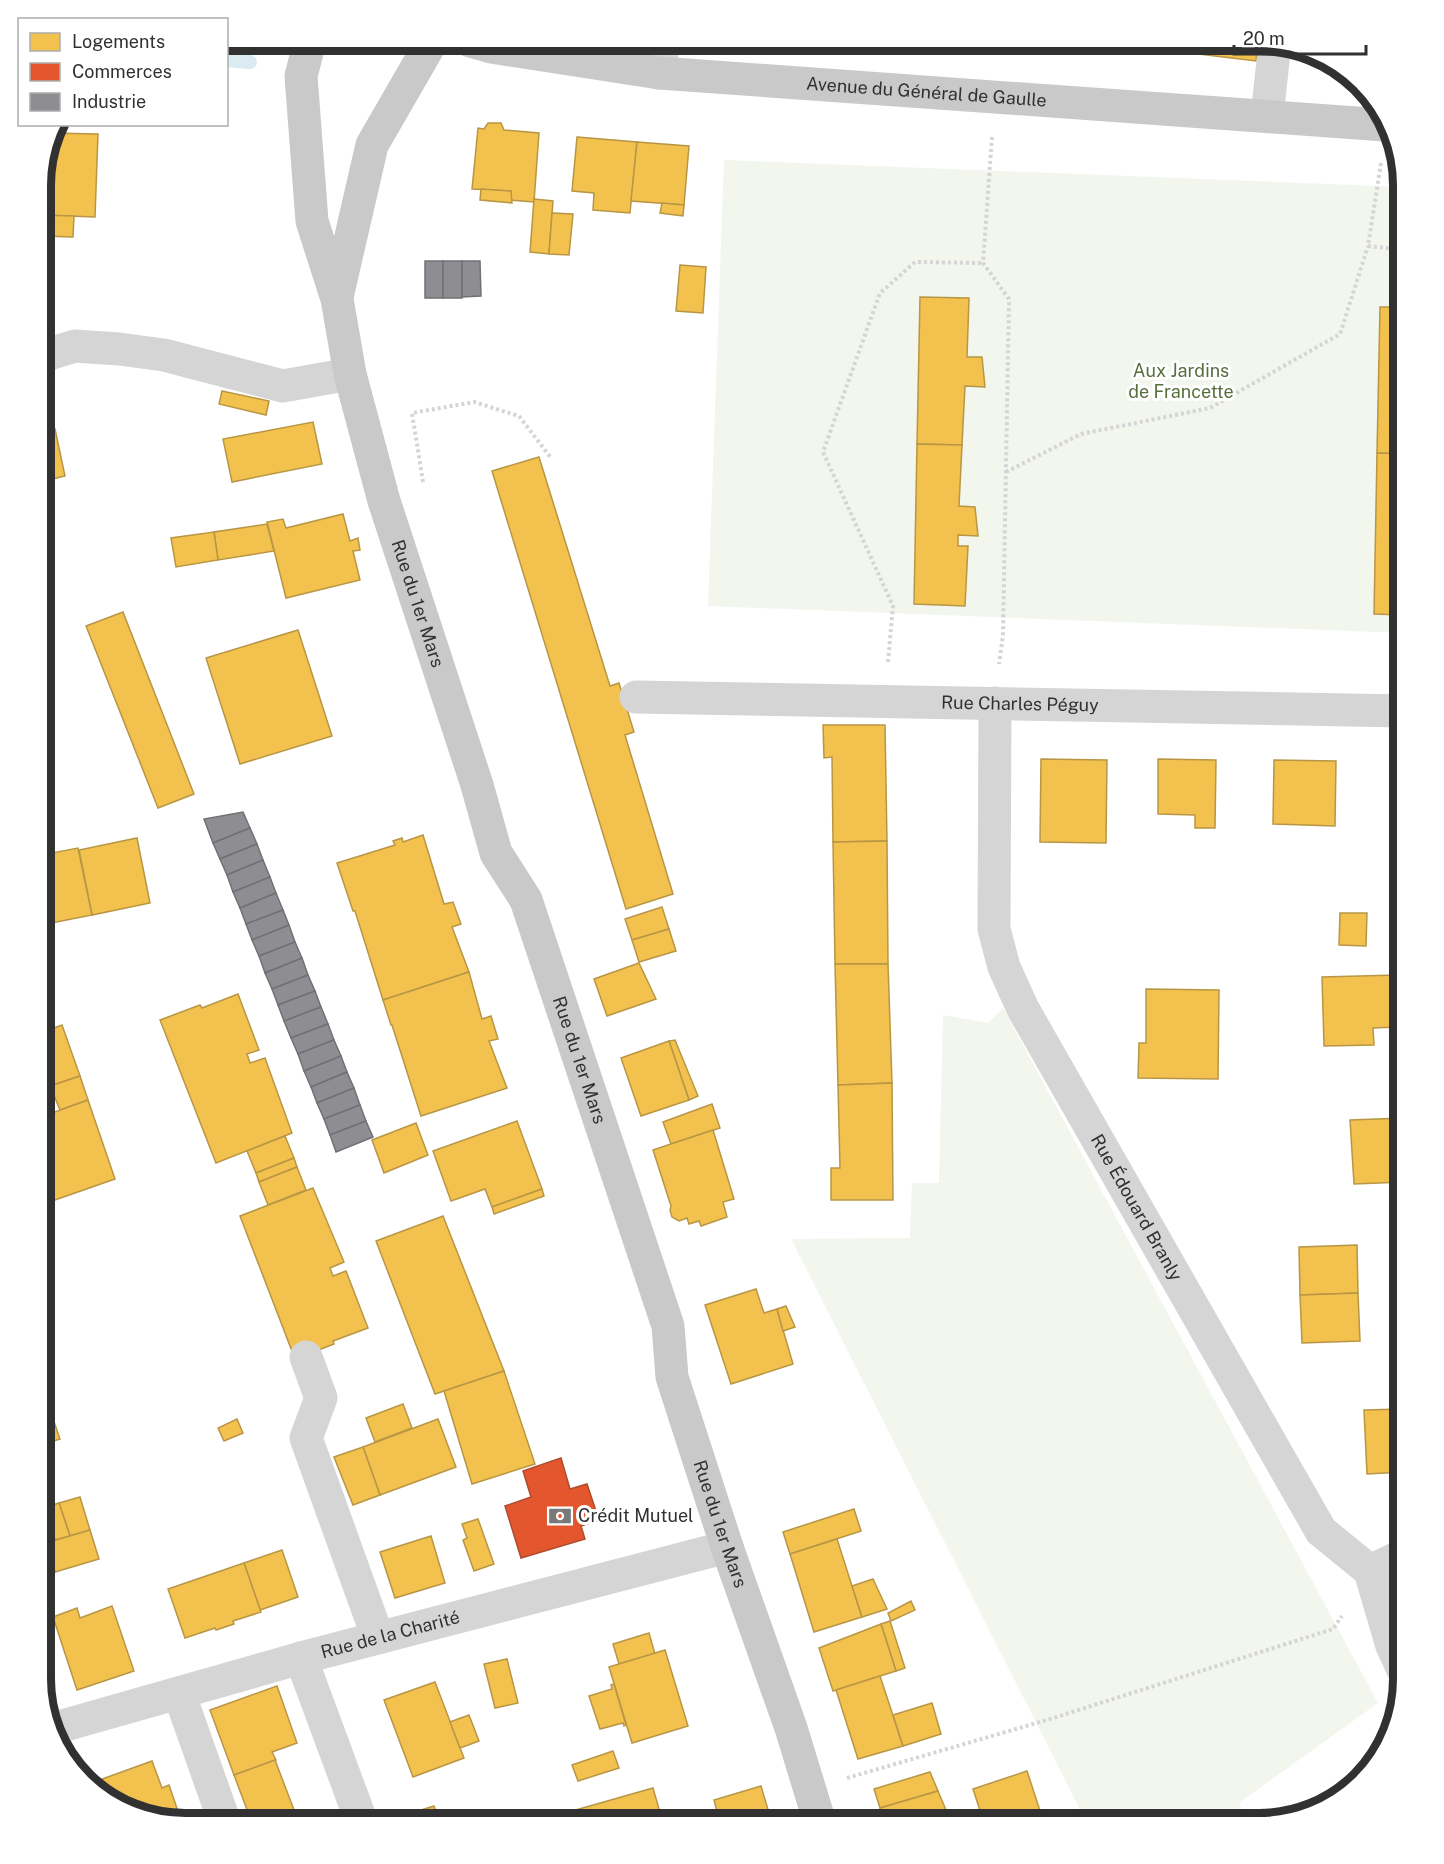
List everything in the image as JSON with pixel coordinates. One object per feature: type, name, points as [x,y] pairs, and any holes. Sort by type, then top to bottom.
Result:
[{"type":"main road","name":"Rue du 1er Mars","points":[[308,51],[302,76],[312,221],[337,299],[350,374],[384,501],[477,785],[496,853],[526,900],[668,1326],[672,1377],[726,1547],[791,1728],[817,1813]]},
{"type":"main road","name":"Rue du 1er Mars","points":[[337,299],[372,145],[426,51]]},
{"type":"main road","name":"Avenue du Général de Gaulle","points":[[517,51],[659,73],[1267,116],[1384,139]]},
{"type":"street","points":[[659,73],[662,51]]},
{"type":"street","points":[[1267,116],[1274,52]]},
{"type":"street","points":[[51,353],[75,346],[164,355],[283,386],[350,374]]},
{"type":"street","name":"Rue Charles Péguy","points":[[636,697],[1393,711]]},
{"type":"street","name":"Rue Édouard Branly","points":[[995,703],[994,929],[1004,967],[1023,1009],[1321,1531],[1370,1571]]},
{"type":"street","points":[[306,1357],[321,1398],[306,1438],[378,1638]]},
{"type":"street","name":"Rue de la Charité","points":[[60,1727],[301,1658],[726,1547]]},
{"type":"street","points":[[1393,1560],[1370,1571],[1393,1648]]},
{"type":"street","points":[[301,1658],[358,1813]]},
{"type":"street","points":[[179,1693],[221,1813]]},
{"type":"path","points":[[995,98],[983,263],[1009,299],[1003,635],[995,703]]},
{"type":"path","points":[[1006,472],[1081,434],[1210,408],[1340,334],[1368,246],[1384,139]]},
{"type":"path","points":[[1368,246],[1393,249]]},
{"type":"path","points":[[885,701],[893,606],[823,452],[880,293],[915,262],[983,263]]},
{"type":"path","points":[[412,413],[474,402],[519,416],[551,458]]},
{"type":"path","points":[[809,1789],[1047,1720],[1333,1629],[1370,1571]]},
{"type":"green space","name":"Aux Jardins de Francette","points":[[724,160],[1393,187],[1393,633],[708,606]]},
{"type":"green space","points":[[1003,1008],[1378,1703],[1240,1802],[1241,1813],[1082,1813],[791,1239],[910,1238],[912,1183],[939,1183],[943,1015],[988,1023]]},
{"type":"building: Logements","points":[[1174,51],[1257,51],[1256,61]]},
{"type":"building: Logements","points":[[488,123],[501,123],[504,130],[539,133],[534,202],[510,200],[511,191],[472,189],[478,128],[484,129]]},
{"type":"building: Logements","points":[[61,133],[98,134],[95,217],[51,215],[52,168]]},
{"type":"building: Logements","points":[[577,137],[637,142],[630,213],[593,210],[594,193],[572,191]]},
{"type":"building: Logements","points":[[637,142],[689,146],[684,205],[631,201]]},
{"type":"building: Logements","points":[[481,189],[511,191],[512,203],[480,200]]},
{"type":"building: Logements","points":[[534,199],[553,201],[549,254],[530,252]]},
{"type":"building: Logements","points":[[662,203],[684,205],[683,216],[660,213]]},
{"type":"building: Logements","points":[[552,213],[573,214],[569,255],[549,254]]},
{"type":"building: Logements","points":[[51,215],[74,216],[73,237],[51,236]]},
{"type":"building: Logements","points":[[680,265],[706,267],[703,313],[676,311]]},
{"type":"building: Logements","points":[[920,297],[969,298],[967,357],[982,357],[985,387],[965,386],[962,445],[917,444]]},
{"type":"building: Logements","points":[[1380,307],[1393,307],[1393,454],[1377,453]]},
{"type":"building: Logements","points":[[222,391],[269,401],[266,415],[219,404]]},
{"type":"building: Logements","points":[[313,422],[322,464],[232,482],[223,439]]},
{"type":"building: Logements","points":[[55,429],[65,476],[51,480],[51,430]]},
{"type":"building: Logements","points":[[917,444],[962,445],[959,506],[975,507],[978,536],[958,535],[958,546],[968,546],[965,606],[914,604]]},
{"type":"building: Logements","points":[[1377,453],[1393,454],[1393,615],[1374,614]]},
{"type":"building: Logements","points":[[539,457],[610,686],[619,683],[634,732],[625,735],[673,894],[626,909],[492,471]]},
{"type":"building: Logements","points":[[343,514],[350,541],[358,538],[360,550],[353,551],[360,580],[286,598],[267,522],[283,519],[286,528]]},
{"type":"building: Logements","points":[[267,524],[274,551],[218,560],[214,532]]},
{"type":"building: Logements","points":[[214,532],[218,560],[176,567],[171,538]]},
{"type":"building: Logements","points":[[51,597],[53,631],[51,631]]},
{"type":"building: Logements","points":[[123,612],[194,794],[158,808],[86,626]]},
{"type":"building: Logements","points":[[298,630],[332,736],[240,764],[206,658]]},
{"type":"building: Logements","points":[[823,725],[885,725],[887,841],[833,842],[832,757],[824,758]]},
{"type":"building: Logements","points":[[1041,759],[1107,760],[1106,843],[1040,842]]},
{"type":"building: Logements","points":[[1158,759],[1216,760],[1215,828],[1195,828],[1195,815],[1158,814]]},
{"type":"building: Logements","points":[[1274,760],[1336,761],[1335,826],[1273,824]]},
{"type":"building: Logements","points":[[423,835],[444,904],[453,902],[461,924],[452,927],[469,972],[383,1000],[337,863],[395,845],[393,841],[402,838],[403,842]]},
{"type":"building: Logements","points":[[137,838],[150,903],[92,915],[79,850]]},
{"type":"building: Logements","points":[[887,841],[888,964],[835,964],[833,842]]},
{"type":"building: Logements","points":[[78,848],[92,915],[51,923],[51,853]]},
{"type":"building: Logements","points":[[662,907],[669,929],[632,940],[625,919]]},
{"type":"building: Logements","points":[[1340,913],[1367,913],[1366,946],[1339,945]]},
{"type":"building: Logements","points":[[669,929],[676,951],[639,962],[632,940]]},
{"type":"building: Logements","points":[[639,963],[656,999],[607,1016],[594,979]]},
{"type":"building: Logements","points":[[835,964],[888,964],[892,1083],[838,1085]]},
{"type":"building: Logements","points":[[469,972],[482,1019],[491,1016],[498,1039],[489,1041],[507,1088],[421,1116],[383,1000]]},
{"type":"building: Logements","points":[[1393,975],[1393,1027],[1373,1028],[1374,1045],[1324,1046],[1322,977]]},
{"type":"building: Logements","points":[[1146,989],[1219,990],[1218,1079],[1138,1078],[1139,1043],[1146,1043]]},
{"type":"building: Logements","points":[[238,994],[259,1050],[247,1054],[250,1063],[265,1058],[292,1133],[216,1163],[160,1020],[200,1005],[202,1008]]},
{"type":"building: Logements","points":[[62,1025],[80,1076],[51,1086],[51,1029]]},
{"type":"building: Logements","points":[[675,1040],[698,1096],[689,1100],[669,1041]]},
{"type":"building: Logements","points":[[669,1041],[689,1100],[641,1116],[621,1058]]},
{"type":"building: Logements","points":[[80,1076],[88,1100],[60,1110],[51,1086]]},
{"type":"building: Logements","points":[[892,1083],[893,1200],[831,1200],[831,1168],[840,1168],[838,1085]]},
{"type":"building: Logements","points":[[88,1100],[115,1179],[52,1201],[51,1113]]},
{"type":"building: Logements","points":[[712,1104],[720,1128],[671,1144],[663,1122]]},
{"type":"building: Logements","points":[[1393,1118],[1393,1182],[1354,1184],[1350,1120]]},
{"type":"building: Logements","points":[[517,1121],[542,1189],[492,1207],[485,1189],[451,1201],[433,1151]]},
{"type":"building: Logements","points":[[416,1123],[428,1155],[384,1173],[372,1140]]},
{"type":"building: Logements","points":[[713,1130],[734,1199],[723,1202],[727,1217],[701,1226],[699,1221],[689,1224],[687,1218],[679,1221],[672,1217],[671,1206],[653,1150]]},
{"type":"building: Logements","points":[[285,1136],[294,1158],[256,1173],[247,1151]]},
{"type":"building: Logements","points":[[294,1158],[297,1167],[259,1182],[256,1173]]},
{"type":"building: Logements","points":[[297,1167],[306,1190],[268,1205],[259,1182]]},
{"type":"building: Logements","points":[[313,1188],[344,1262],[330,1268],[333,1276],[346,1271],[368,1328],[295,1359],[240,1216]]},
{"type":"building: Logements","points":[[542,1189],[544,1196],[494,1214],[492,1207]]},
{"type":"building: Logements","points":[[443,1216],[504,1371],[435,1394],[376,1241]]},
{"type":"building: Logements","points":[[1357,1245],[1358,1293],[1300,1295],[1299,1247]]},
{"type":"building: Logements","points":[[756,1289],[764,1313],[777,1309],[793,1364],[731,1384],[705,1305]]},
{"type":"building: Logements","points":[[1358,1293],[1360,1341],[1302,1343],[1300,1295]]},
{"type":"building: Logements","points":[[786,1306],[795,1327],[783,1331],[777,1309]]},
{"type":"building: Logements","points":[[504,1371],[535,1464],[472,1484],[444,1391]]},
{"type":"building: Logements","points":[[403,1404],[412,1428],[375,1442],[366,1418]]},
{"type":"building: Logements","points":[[1393,1409],[1393,1473],[1367,1474],[1364,1410]]},
{"type":"building: Logements","points":[[51,1413],[60,1439],[51,1442]]},
{"type":"building: Logements","points":[[237,1419],[243,1433],[224,1441],[218,1428]]},
{"type":"building: Logements","points":[[438,1419],[456,1467],[380,1495],[363,1447]]},
{"type":"building: Logements","points":[[363,1447],[380,1495],[353,1505],[334,1457]]},
{"type":"building: Logements","points":[[80,1497],[90,1530],[70,1536],[59,1503]]},
{"type":"building: Logements","points":[[59,1503],[70,1536],[55,1540],[51,1525],[51,1505]]},
{"type":"building: Logements","points":[[854,1509],[861,1531],[790,1554],[783,1532]]},
{"type":"building: Logements","points":[[478,1519],[494,1564],[474,1571],[463,1540],[467,1538],[462,1524]]},
{"type":"building: Logements","points":[[51,1525],[55,1540],[51,1541]]},
{"type":"building: Logements","points":[[90,1530],[99,1559],[55,1572],[51,1559],[51,1542]]},
{"type":"building: Logements","points":[[431,1536],[445,1583],[395,1598],[380,1552]]},
{"type":"building: Logements","points":[[837,1539],[862,1617],[814,1632],[790,1554]]},
{"type":"building: Logements","points":[[282,1550],[298,1597],[260,1610],[244,1563]]},
{"type":"building: Logements","points":[[51,1559],[55,1572],[51,1573]]},
{"type":"building: Logements","points":[[244,1563],[261,1612],[233,1621],[234,1624],[185,1638],[168,1589]]},
{"type":"building: Logements","points":[[873,1579],[887,1609],[862,1617],[852,1586]]},
{"type":"building: Logements","points":[[911,1601],[915,1610],[891,1621],[888,1613]]},
{"type":"building: Logements","points":[[112,1606],[134,1671],[77,1690],[53,1617],[77,1608],[80,1618]]},
{"type":"building: Logements","points":[[890,1621],[905,1668],[896,1671],[881,1624]]},
{"type":"building: Logements","points":[[881,1624],[896,1671],[833,1691],[819,1648]]},
{"type":"building: Logements","points":[[649,1633],[655,1654],[619,1664],[613,1644]]},
{"type":"building: Logements","points":[[665,1650],[688,1726],[632,1743],[609,1667]]},
{"type":"building: Logements","points":[[507,1659],[518,1703],[495,1708],[484,1664]]},
{"type":"building: Logements","points":[[880,1676],[903,1746],[858,1759],[836,1690]]},
{"type":"building: Logements","points":[[435,1682],[464,1758],[413,1777],[384,1700]]},
{"type":"building: Logements","points":[[614,1684],[626,1725],[624,1726],[623,1723],[600,1729],[589,1696],[612,1689],[611,1685]]},
{"type":"building: Logements","points":[[277,1686],[297,1743],[272,1752],[276,1760],[234,1775],[210,1710]]},
{"type":"building: Logements","points":[[932,1703],[941,1734],[903,1746],[893,1715]]},
{"type":"building: Logements","points":[[469,1715],[479,1741],[460,1748],[450,1722]]},
{"type":"building: Logements","points":[[613,1751],[619,1768],[578,1781],[572,1765]]},
{"type":"building: Logements","points":[[275,1760],[295,1813],[248,1813],[234,1775]]},
{"type":"building: Logements","points":[[152,1761],[162,1788],[169,1785],[178,1813],[134,1803],[98,1780]]},
{"type":"building: Logements","points":[[1027,1771],[1041,1813],[981,1813],[973,1789]]},
{"type":"building: Logements","points":[[930,1772],[938,1791],[880,1808],[874,1789]]},
{"type":"building: Logements","points":[[761,1786],[769,1813],[717,1813],[714,1800]]},
{"type":"building: Logements","points":[[653,1788],[660,1813],[572,1813],[572,1811]]},
{"type":"building: Logements","points":[[938,1791],[946,1810],[935,1813],[881,1813],[880,1808]]},
{"type":"building: Logements","points":[[434,1806],[436,1813],[412,1813]]},
{"type":"building: Commerces","points":[[561,1458],[570,1489],[587,1484],[599,1520],[581,1526],[585,1539],[521,1558],[505,1506],[531,1497],[523,1471]]},
{"type":"building: Industrie","points":[[425,261],[443,261],[443,298],[425,298]]},
{"type":"building: Industrie","points":[[443,261],[462,261],[462,298],[443,298]]},
{"type":"building: Industrie","points":[[462,261],[480,261],[481,296],[462,297]]},
{"type":"building: Industrie","points":[[243,812],[250,828],[213,843],[204,819]]},
{"type":"building: Industrie","points":[[250,828],[257,844],[220,859],[213,843]]},
{"type":"building: Industrie","points":[[257,844],[263,860],[227,875],[220,859]]},
{"type":"building: Industrie","points":[[263,860],[270,877],[233,892],[227,875]]},
{"type":"building: Industrie","points":[[270,877],[276,893],[240,908],[233,892]]},
{"type":"building: Industrie","points":[[276,893],[283,910],[246,924],[240,908]]},
{"type":"building: Industrie","points":[[283,910],[289,925],[252,940],[246,924]]},
{"type":"building: Industrie","points":[[289,925],[295,942],[259,956],[252,940]]},
{"type":"building: Industrie","points":[[295,942],[302,958],[265,973],[259,956]]},
{"type":"building: Industrie","points":[[302,958],[308,975],[272,989],[265,973]]},
{"type":"building: Industrie","points":[[308,975],[315,991],[278,1005],[272,989]]},
{"type":"building: Industrie","points":[[315,991],[321,1007],[284,1021],[278,1005]]},
{"type":"building: Industrie","points":[[321,1007],[328,1024],[291,1038],[284,1021]]},
{"type":"building: Industrie","points":[[328,1024],[334,1040],[298,1054],[291,1038]]},
{"type":"building: Industrie","points":[[334,1040],[341,1056],[304,1071],[298,1054]]},
{"type":"building: Industrie","points":[[341,1056],[347,1072],[311,1087],[304,1071]]},
{"type":"building: Industrie","points":[[347,1072],[354,1088],[317,1103],[311,1087]]},
{"type":"building: Industrie","points":[[354,1088],[360,1105],[324,1119],[317,1103]]},
{"type":"building: Industrie","points":[[360,1105],[366,1121],[330,1135],[324,1119]]},
{"type":"building: Industrie","points":[[366,1121],[373,1137],[336,1152],[330,1135]]},
{"type":"waterway","points":[[228,60],[250,62]]},
{"type":"place","name":"Crédit Mutuel","points":[[560,1516]]}]
